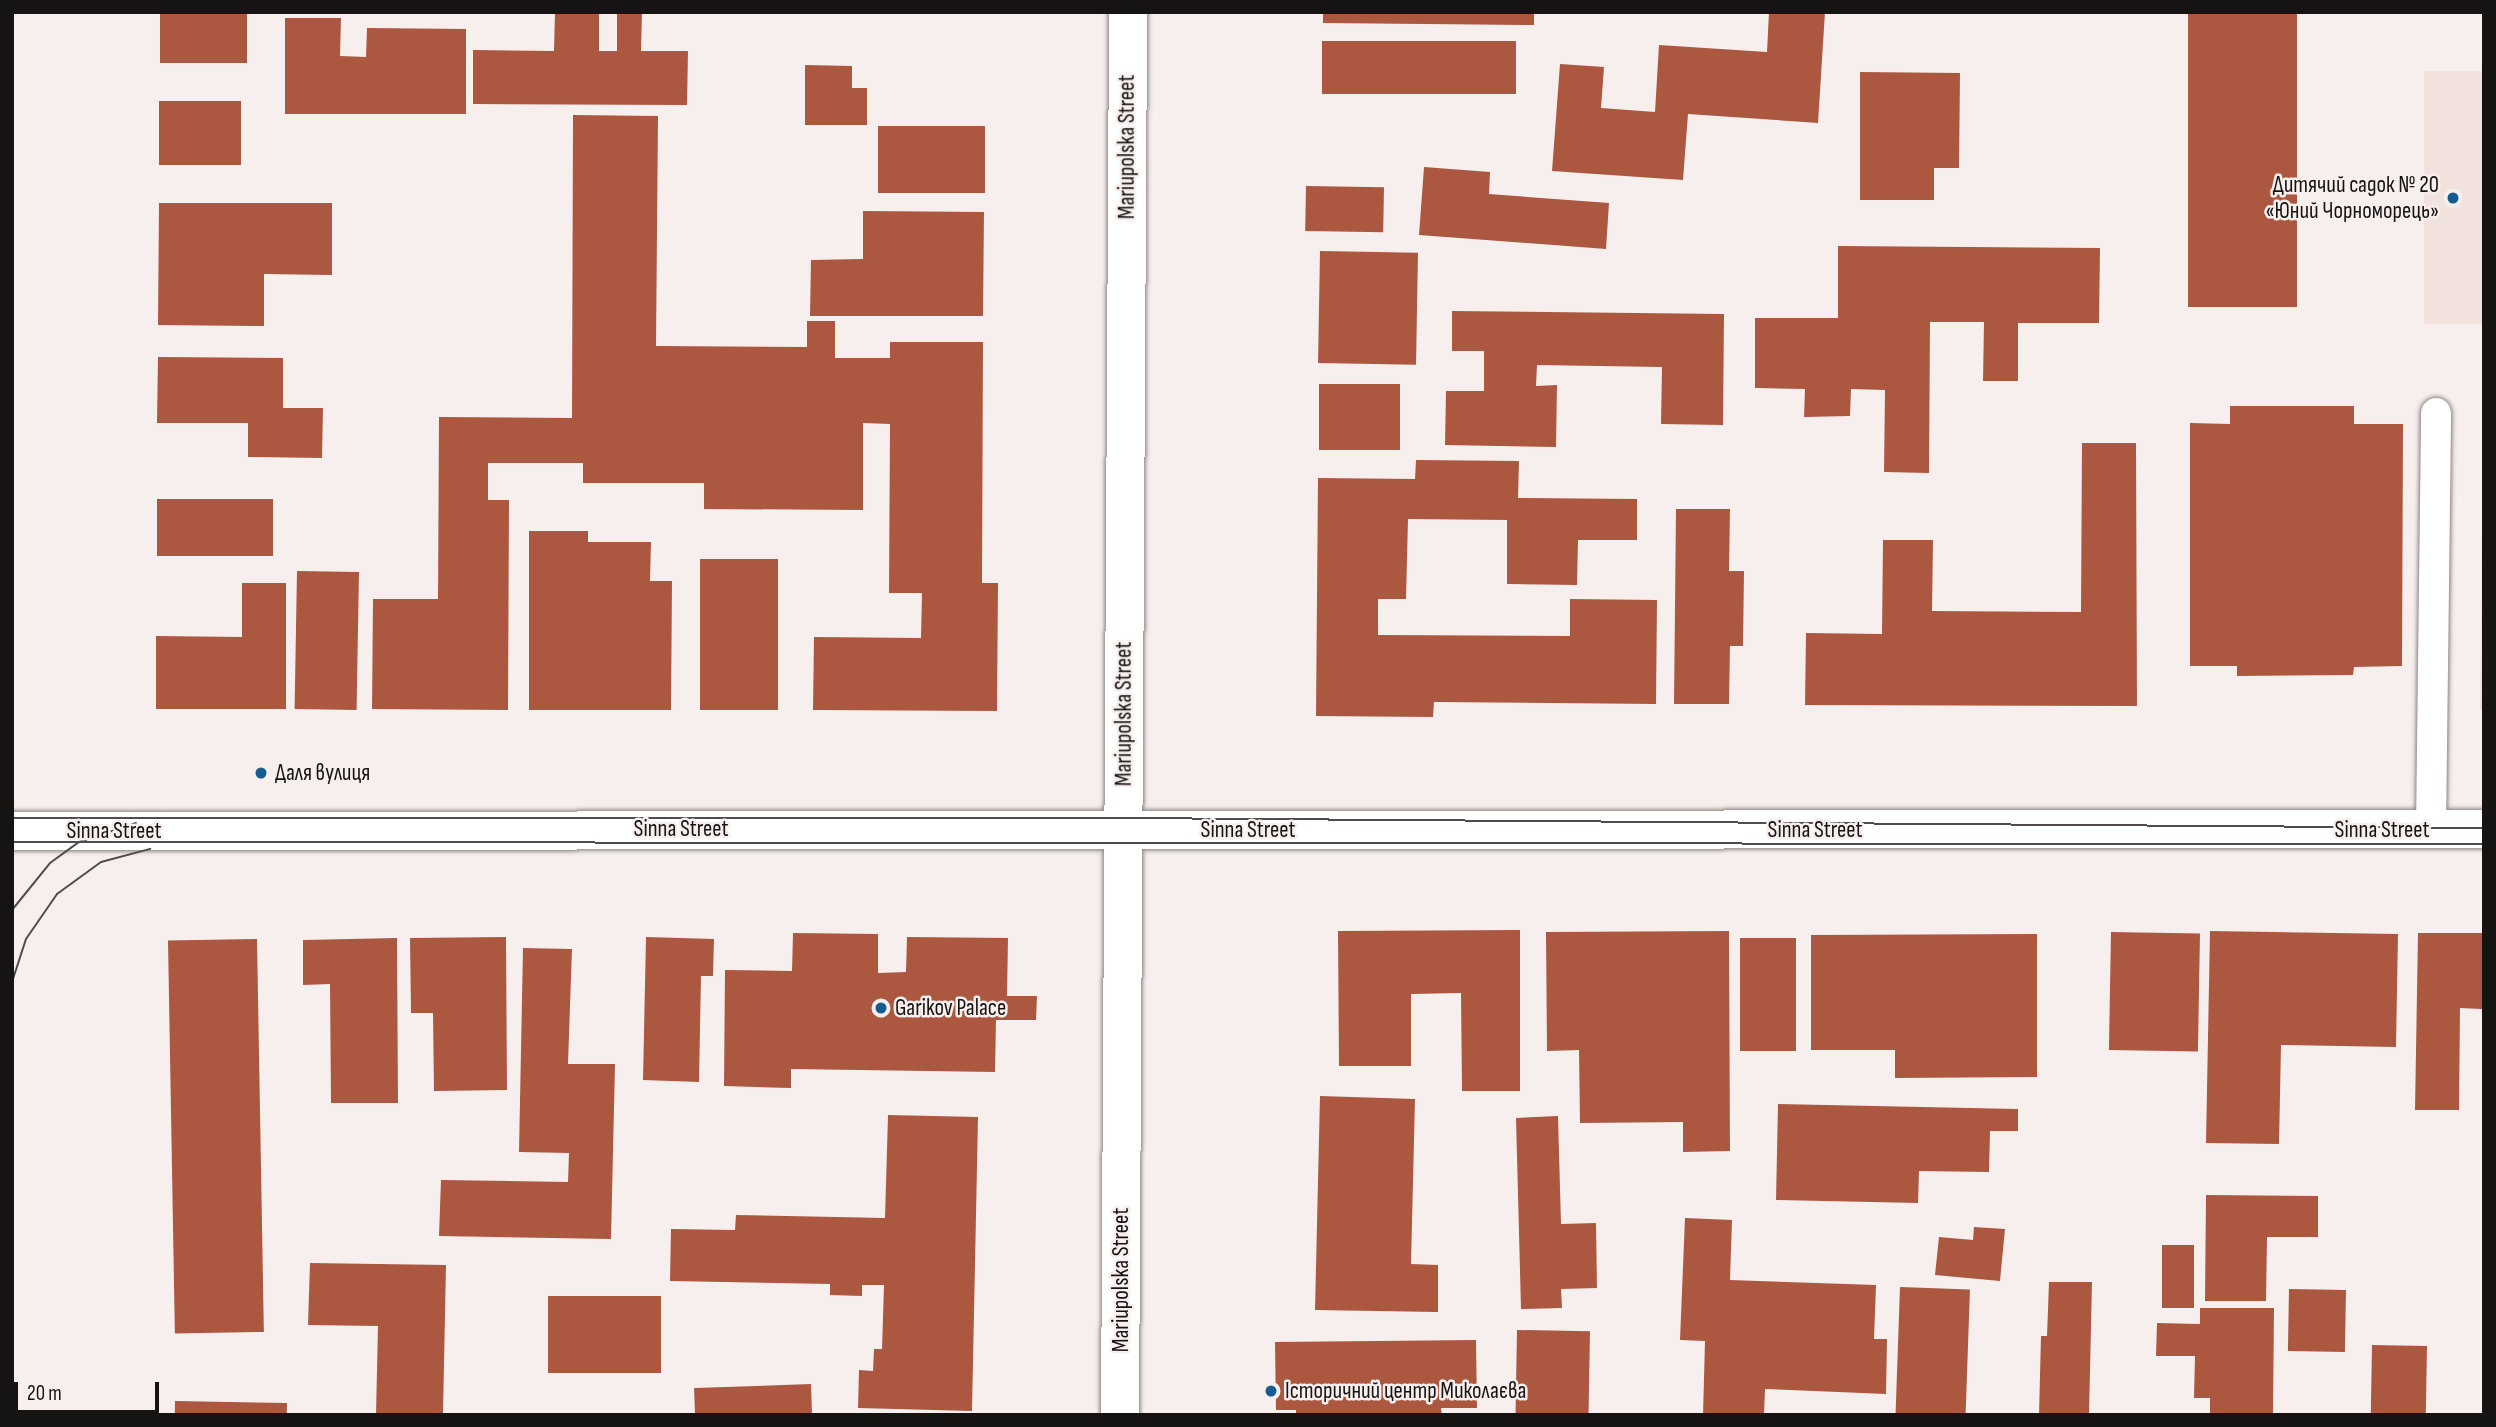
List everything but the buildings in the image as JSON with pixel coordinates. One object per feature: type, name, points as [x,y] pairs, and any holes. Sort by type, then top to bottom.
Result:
[{"type":"street","name":"Mariupolska Street","points":[[1120,1415],[1128,12]]},
{"type":"street","name":"Sinna Street","points":[[12,831],[2484,830]]},
{"type":"lane","points":[[2431,830],[2436,413]]},
{"type":"shaded area","name":"Дитячий садок № 20 «Юний Чорноморець»","points":[[2424,71],[2484,71],[2484,324],[2424,324]]},
{"type":"shaded area","points":[[2484,343],[2484,710],[2480,710]]},
{"type":"tram line","points":[[12,818],[1123,818],[2484,828]]},
{"type":"tram line","points":[[12,910],[50,863],[79,842],[136,823]]},
{"type":"tram line","points":[[12,842],[2484,844]]},
{"type":"tram line","points":[[12,982],[26,939],[57,894],[101,862],[150,849]]},
{"type":"place","name":"Дитячий садок № 20 «Юний Чорноморець»","points":[[2453,198]]},
{"type":"place","name":"Даля вулиця","points":[[261,773]]},
{"type":"place","name":"Garikov Palace","points":[[881,1008]]},
{"type":"place","name":"Історичний центр Миколаєва","points":[[1271,1391]]}]
